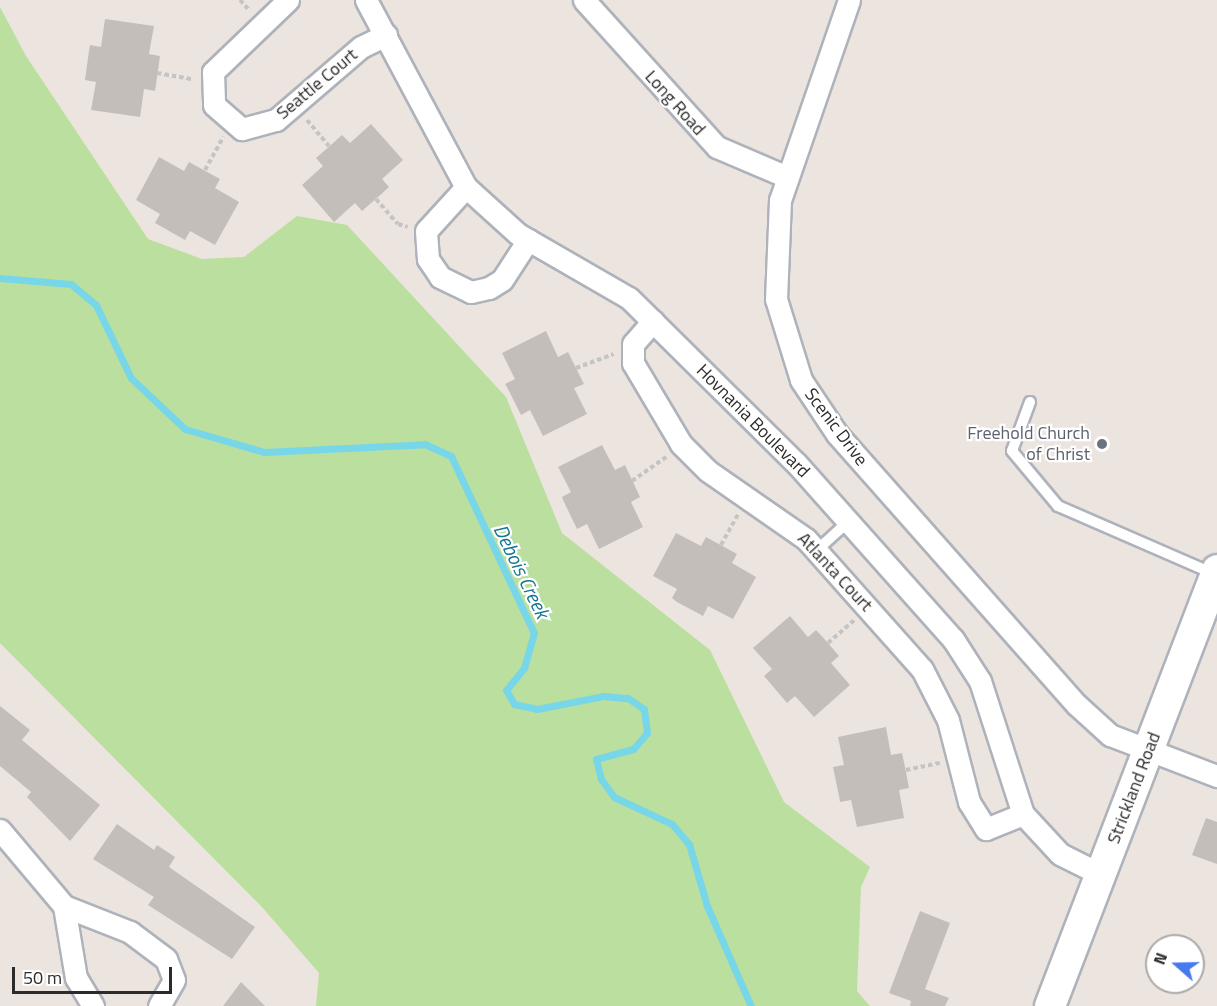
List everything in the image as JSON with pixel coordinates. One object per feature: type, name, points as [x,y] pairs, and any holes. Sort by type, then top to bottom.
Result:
[{"type":"street","name":"Seattle Court","points":[[288,0],[213,72],[214,105],[242,129],[276,120],[362,47],[386,34]]},
{"type":"street","name":"Hovnania Boulevard","points":[[366,0],[466,187],[528,240],[608,283],[653,321],[849,521],[953,639],[980,681],[1023,814],[1060,854],[1100,874]]},
{"type":"street","name":"Long Road","points":[[584,0],[717,147],[786,177]]},
{"type":"street","name":"Scenic Drive","points":[[849,0],[786,177],[775,241],[776,299],[791,355],[816,406],[1077,705],[1110,735],[1217,776]]},
{"type":"street","points":[[466,187],[426,231],[428,259],[440,277],[471,292],[489,288],[502,280],[528,240]]},
{"type":"street","name":"Atlanta Court","points":[[653,321],[633,344],[633,363],[681,444],[708,471],[773,512],[817,550],[922,669],[948,720],[969,802],[986,829],[1023,814]]},
{"type":"street","name":"Strickland Road","points":[[1050,1006],[1216,572]]},
{"type":"street","points":[[0,830],[64,906],[130,932],[166,959],[174,980],[159,1006]]},
{"type":"street","points":[[64,906],[76,978],[93,1006]]},
{"type":"lane","points":[[1030,402],[1012,451],[1058,506],[1216,572]]},
{"type":"lane","points":[[817,550],[849,521]]},
{"type":"path","points":[[157,73],[181,77]]},
{"type":"path","points":[[314,128],[329,146]]},
{"type":"path","points":[[204,170],[216,151]]},
{"type":"path","points":[[376,199],[398,224]]},
{"type":"path","points":[[576,368],[599,362]]},
{"type":"path","points":[[632,481],[658,464]]},
{"type":"path","points":[[722,545],[733,524]]},
{"type":"path","points":[[828,643],[844,628]]},
{"type":"path","points":[[906,770],[928,766]]},
{"type":"green space","points":[[0,7],[26,56],[148,239],[202,259],[244,257],[297,216],[347,225],[506,397],[562,533],[710,650],[784,802],[870,867],[861,887],[857,991],[870,1006],[316,1006],[319,973],[262,907],[0,643]]},
{"type":"building","points":[[105,19],[154,26],[149,54],[160,56],[156,85],[155,91],[144,89],[140,117],[91,110],[96,82],[85,80],[89,51],[90,45],[101,47]]},
{"type":"building","points":[[371,124],[403,160],[382,179],[389,187],[378,197],[362,211],[355,203],[334,222],[302,185],[323,166],[316,158],[342,135],[350,143]]},
{"type":"building","points":[[159,157],[184,171],[189,162],[220,179],[215,188],[239,202],[215,245],[190,231],[185,240],[155,223],[160,214],[136,200]]},
{"type":"building","points":[[546,331],[558,357],[568,352],[584,384],[574,388],[587,414],[543,436],[530,410],[521,415],[505,384],[515,379],[502,353]]},
{"type":"building","points":[[602,445],[615,470],[625,465],[640,497],[631,502],[643,527],[599,549],[587,524],[577,529],[562,497],[571,492],[558,467]]},
{"type":"building","points":[[676,533],[701,546],[706,537],[737,554],[732,563],[756,577],[733,619],[708,606],[703,616],[672,598],[677,589],[653,576]]},
{"type":"building","points":[[790,616],[808,637],[816,630],[828,643],[839,656],[831,663],[850,685],[814,717],[795,696],[787,703],[764,676],[772,669],[753,648]]},
{"type":"building","points":[[0,706],[30,730],[22,740],[100,805],[70,841],[27,797],[31,792],[0,766]]},
{"type":"building","points":[[886,727],[891,755],[902,753],[905,767],[909,788],[899,790],[904,818],[857,827],[851,800],[840,802],[833,767],[844,765],[838,737]]},
{"type":"building","points":[[1206,818],[1217,822],[1217,864],[1192,855]]},
{"type":"building","points":[[117,824],[154,850],[157,845],[175,857],[169,867],[255,927],[232,959],[148,905],[154,897],[93,859]]},
{"type":"building","points":[[920,911],[950,923],[925,989],[949,998],[945,1006],[910,1006],[911,1001],[889,993]]},
{"type":"building","points":[[241,982],[265,1006],[223,1006]]},
{"type":"waterway","name":"Debois Creek","points":[[0,278],[71,284],[96,305],[131,378],[185,429],[264,452],[425,444],[451,456],[534,633],[524,668],[506,690],[514,704],[537,709],[603,696],[628,698],[644,709],[647,733],[633,749],[596,759],[601,779],[614,797],[672,824],[689,844],[707,906],[751,1006]]},
{"type":"place","name":"Freehold Church of Christ","points":[[1102,444]]}]
